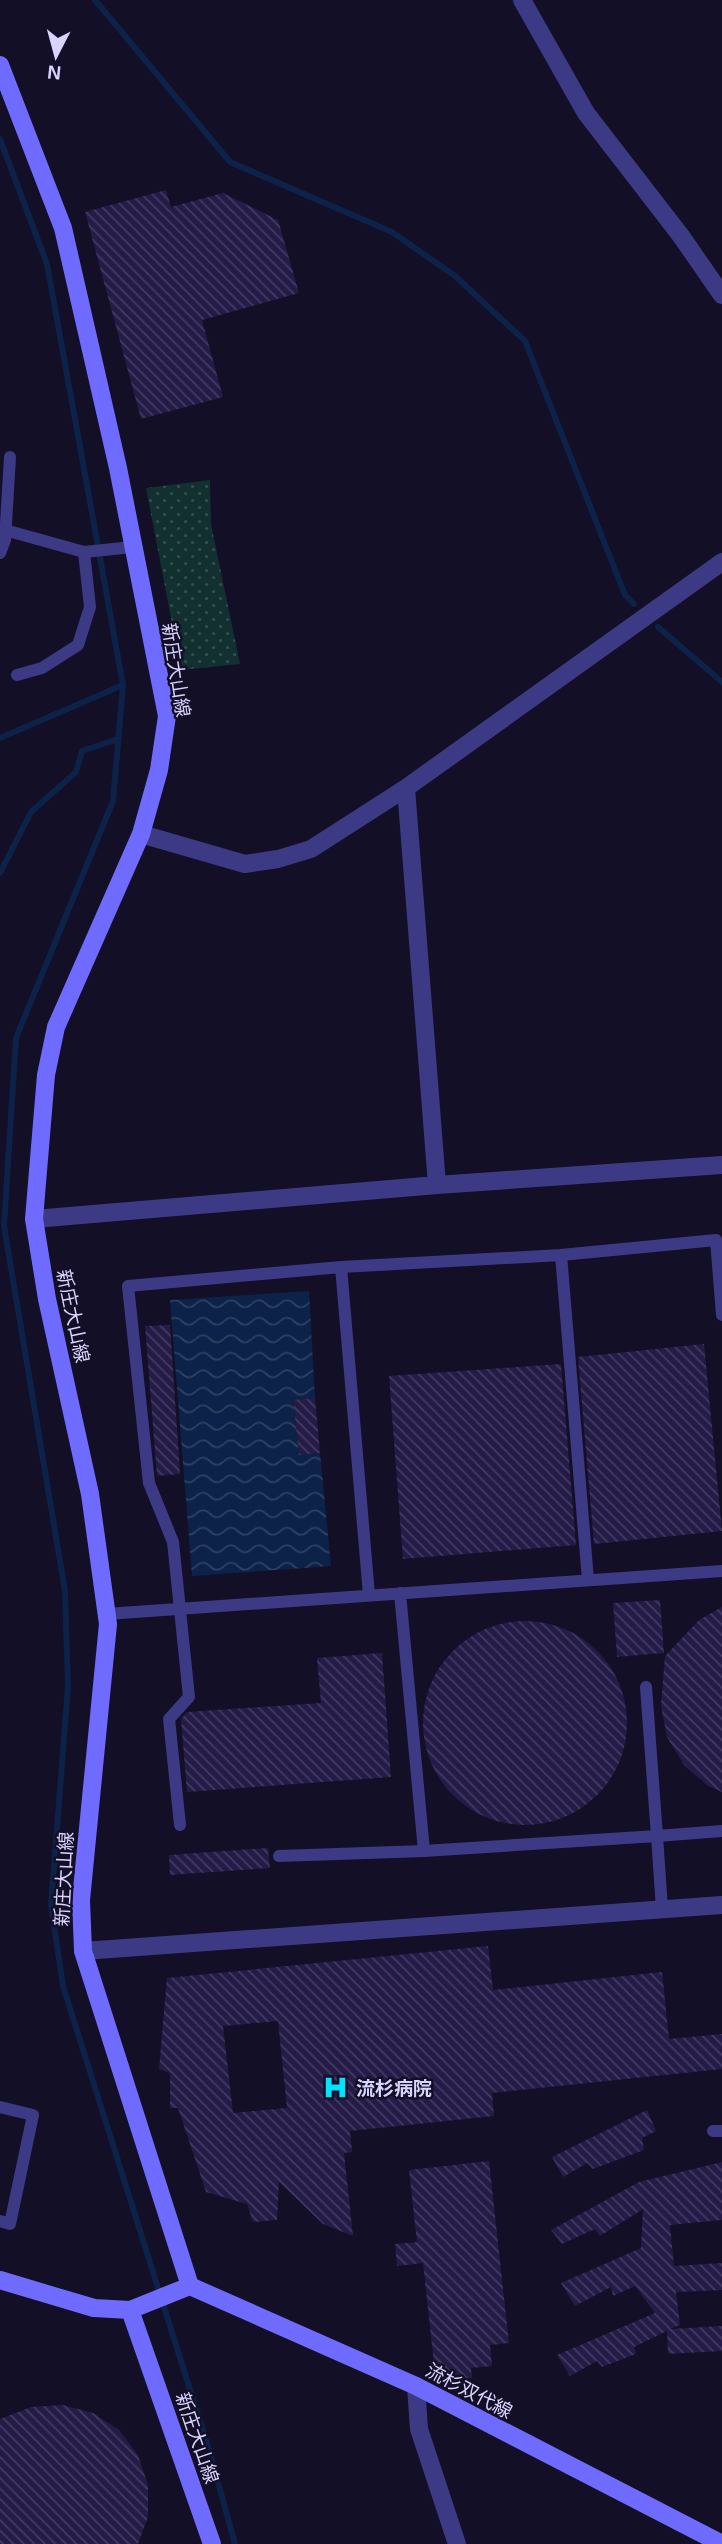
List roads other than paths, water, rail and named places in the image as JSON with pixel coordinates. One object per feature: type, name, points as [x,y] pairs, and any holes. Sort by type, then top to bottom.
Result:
[{"type":"main road","name":"新庄大山線","points":[[0,65],[62,228],[133,547],[167,716],[159,770],[141,834],[56,1027],[46,1075],[34,1219],[47,1299],[90,1494],[106,1614],[104,1674],[94,1745],[81,1900],[83,1951],[182,2290]]},
{"type":"main road","points":[[0,2280],[94,2308],[131,2310],[182,2290]]},
{"type":"main road","name":"流杉双代線","points":[[182,2290],[416,2386],[722,2544]]},
{"type":"main road","name":"新庄大山線","points":[[131,2310],[212,2544]]},
{"type":"street","points":[[522,0],[586,113],[681,236],[722,295]]},
{"type":"street","points":[[141,834],[245,864],[278,859],[311,849],[406,788],[722,562]]},
{"type":"street","points":[[406,788],[437,1185]]},
{"type":"street","points":[[34,1219],[437,1185],[722,1165]]},
{"type":"street","points":[[83,1951],[722,1905]]},
{"type":"street","points":[[416,2386],[419,2428],[457,2544]]},
{"type":"lane","points":[[0,553],[5,530],[10,457]]},
{"type":"lane","points":[[5,530],[84,552],[133,547]]},
{"type":"lane","points":[[17,675],[42,668],[78,645],[90,607],[84,552]]},
{"type":"lane","points":[[180,1825],[169,1719],[189,1697],[173,1542],[149,1483],[128,1286],[341,1267],[561,1255],[719,1240],[722,1315]]},
{"type":"lane","points":[[561,1255],[588,1580]]},
{"type":"lane","points":[[341,1267],[369,1595]]},
{"type":"lane","points":[[106,1614],[722,1571]]},
{"type":"lane","points":[[400,1593],[424,1851]]},
{"type":"lane","points":[[646,1687],[662,1909]]},
{"type":"lane","points":[[279,1857],[424,1851],[722,1831]]},
{"type":"lane","points":[[0,2107],[33,2115],[10,2224],[0,2221]]},
{"type":"water","points":[[309,1291],[315,1398],[293,1401],[299,1454],[320,1453],[331,1566],[192,1576],[170,1300]]},
{"type":"waterway","points":[[95,0],[230,162],[392,232],[455,276],[525,341],[625,595],[634,604]]},
{"type":"waterway","points":[[0,139],[47,264],[123,685],[113,801],[16,1038],[4,1226],[65,1591],[68,1687],[51,1905],[63,1986],[210,2453],[235,2544]]},
{"type":"waterway","points":[[658,627],[722,682]]},
{"type":"waterway","points":[[0,738],[123,685]]},
{"type":"waterway","points":[[0,873],[31,812],[76,772],[82,751],[118,739]]},
{"type":"place","name":"流杉病院","points":[[336,2088]]}]
